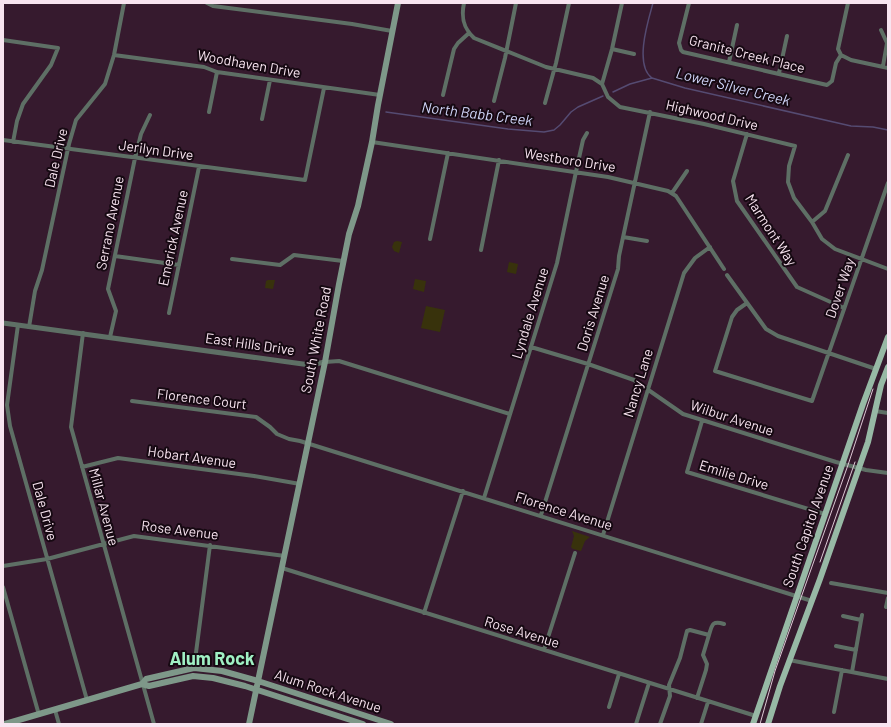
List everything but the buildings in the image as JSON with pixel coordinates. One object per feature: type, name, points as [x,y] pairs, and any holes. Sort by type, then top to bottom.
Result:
[{"type":"main road","name":"South White Road","points":[[249,724],[325,362],[334,306],[349,234],[358,206],[372,142],[398,3]]},
{"type":"main road","name":"South Capitol Avenue","points":[[753,724],[842,464],[888,337]]},
{"type":"main road","name":"South Capitol Avenue","points":[[768,724],[789,660],[812,601],[868,442],[874,411],[881,385],[888,367]]},
{"type":"main road","name":"Alum Rock Avenue","points":[[142,684],[146,678],[194,668],[222,671],[258,681],[391,724]]},
{"type":"main road","points":[[193,676],[194,668]]},
{"type":"main road","name":"Alum Rock Avenue","points":[[4,724],[142,684],[149,686],[193,676],[213,678],[256,690],[363,724]]},
{"type":"street","name":"Dale Drive","points":[[29,327],[35,291],[42,270],[68,149],[76,120],[105,84],[114,55],[124,3]]},
{"type":"street","points":[[207,3],[213,6],[352,24],[392,31]]},
{"type":"street","points":[[464,3],[462,15],[463,22],[469,33],[480,41],[554,70],[593,78],[602,84],[612,49],[622,3]]},
{"type":"street","points":[[494,101],[516,3]]},
{"type":"street","points":[[545,103],[569,3]]},
{"type":"street","name":"Granite Creek Place","points":[[689,3],[680,43],[681,50],[687,53],[826,85],[830,84],[836,63],[841,56]]},
{"type":"street","points":[[848,3],[838,49],[841,56],[851,60],[886,67],[887,43],[881,30]]},
{"type":"street","points":[[729,62],[737,25]]},
{"type":"street","points":[[443,95],[454,49],[458,42],[469,33]]},
{"type":"street","points":[[779,73],[787,36]]},
{"type":"street","points":[[3,40],[58,48],[51,65],[23,104],[17,121],[13,142]]},
{"type":"street","points":[[612,49],[634,54]]},
{"type":"street","name":"Woodhaven Drive","points":[[114,55],[204,68],[217,72],[270,80],[380,95]]},
{"type":"street","points":[[209,112],[217,72]]},
{"type":"street","points":[[262,119],[270,80]]},
{"type":"street","name":"Highwood Drive","points":[[602,84],[608,97],[620,107],[650,112],[796,146],[790,166],[788,182],[794,198],[812,222],[822,239],[835,250],[888,269]]},
{"type":"street","name":"Jerilyn Drive","points":[[3,140],[305,180],[324,88]]},
{"type":"street","name":"Doris Avenue","points":[[541,515],[618,269],[623,237],[650,112]]},
{"type":"street","name":"Serrano Avenue","points":[[110,337],[116,311],[108,289],[135,158],[141,134],[150,115]]},
{"type":"street","name":"Lyndale Avenue","points":[[484,498],[557,263],[583,140],[587,133]]},
{"type":"street","name":"Marmont Way","points":[[748,134],[733,180],[737,201],[797,287],[844,308]]},
{"type":"street","name":"Westboro Drive","points":[[372,142],[608,177],[661,188],[672,193]]},
{"type":"street","points":[[430,239],[448,153]]},
{"type":"street","points":[[812,222],[825,211],[848,155]]},
{"type":"street","points":[[481,250],[499,160]]},
{"type":"street","name":"Emerick Avenue","points":[[169,313],[199,167]]},
{"type":"street","points":[[687,171],[672,193],[680,202],[724,269]]},
{"type":"street","name":"Dover Way","points":[[747,303],[737,310],[732,318],[715,371],[812,401],[888,183]]},
{"type":"street","points":[[623,237],[646,241]]},
{"type":"street","name":"Nancy Lane","points":[[603,535],[684,273],[688,265],[695,258],[710,247]]},
{"type":"street","points":[[232,259],[273,266],[280,266],[294,255],[344,262]]},
{"type":"street","points":[[115,256],[179,266]]},
{"type":"street","points":[[728,275],[766,329],[778,336],[876,369]]},
{"type":"street","name":"East Hills Drive","points":[[3,323],[310,365],[339,361],[510,414]]},
{"type":"street","name":"Dale Drive","points":[[18,325],[7,405],[10,426],[87,700]]},
{"type":"street","name":"Millar Avenue","points":[[83,333],[72,427],[103,544],[154,724]]},
{"type":"street","name":"Wilbur Avenue","points":[[531,347],[588,364],[634,380],[683,414],[702,421],[842,464],[888,473]]},
{"type":"street","name":"Florence Court","points":[[132,401],[256,416],[277,434],[308,444]]},
{"type":"street","points":[[874,411],[888,413]]},
{"type":"street","name":"Emilie Drive","points":[[702,421],[688,472],[825,514]]},
{"type":"street","name":"Florence Avenue","points":[[308,444],[541,515],[812,601]]},
{"type":"street","name":"Hobart Avenue","points":[[82,467],[118,458],[300,484]]},
{"type":"street","points":[[424,613],[463,491]]},
{"type":"street","name":"Rose Avenue","points":[[3,566],[47,558],[134,536],[285,556]]},
{"type":"street","points":[[194,668],[210,545]]},
{"type":"street","points":[[544,650],[575,553]]},
{"type":"street","name":"Rose Avenue","points":[[282,568],[756,716]]},
{"type":"street","points":[[831,583],[888,593]]},
{"type":"street","points":[[3,587],[39,715]]},
{"type":"street","points":[[886,606],[888,598]]},
{"type":"street","points":[[843,616],[862,617],[852,672]]},
{"type":"street","points":[[697,698],[706,670],[707,664],[703,655],[712,625],[718,622],[724,624]]},
{"type":"street","points":[[660,724],[670,696],[669,685],[680,658],[687,631],[690,630],[709,636]]},
{"type":"street","points":[[836,646],[856,650]]},
{"type":"street","points":[[789,660],[888,679]]},
{"type":"street","points":[[834,712],[842,670]]},
{"type":"street","points":[[609,707],[619,674]]},
{"type":"street","points":[[636,724],[649,683]]},
{"type":"street","points":[[701,724],[708,702]]},
{"type":"street","points":[[55,710],[59,724]]},
{"type":"shaded area","points":[[394,242],[402,242],[399,253],[394,251],[392,247]]},
{"type":"shaded area","points":[[509,262],[518,264],[516,274],[507,272]]},
{"type":"shaded area","points":[[415,279],[426,281],[424,292],[413,289]]},
{"type":"shaded area","points":[[275,280],[273,289],[265,288],[266,281]]},
{"type":"shaded area","points":[[426,306],[445,310],[440,332],[421,328]]},
{"type":"shaded area","points":[[572,531],[590,537],[585,541],[581,551],[571,547],[574,536]]},
{"type":"waterway","name":"Lower Silver Creek","points":[[653,3],[646,31],[643,53],[647,72],[652,78],[685,88],[851,126],[873,127],[888,130]]},
{"type":"waterway","name":"North Babb Creek","points":[[613,92],[630,84],[652,78]]},
{"type":"waterway","name":"North Babb Creek","points":[[386,112],[508,129],[544,132],[554,130],[571,112],[578,107],[603,96]]},
{"type":"tram line","points":[[760,724],[775,671],[848,465],[873,389]]},
{"type":"tram line","points":[[820,562],[855,462]]},
{"type":"district","name":"Alum Rock","points":[[212,659]]}]
